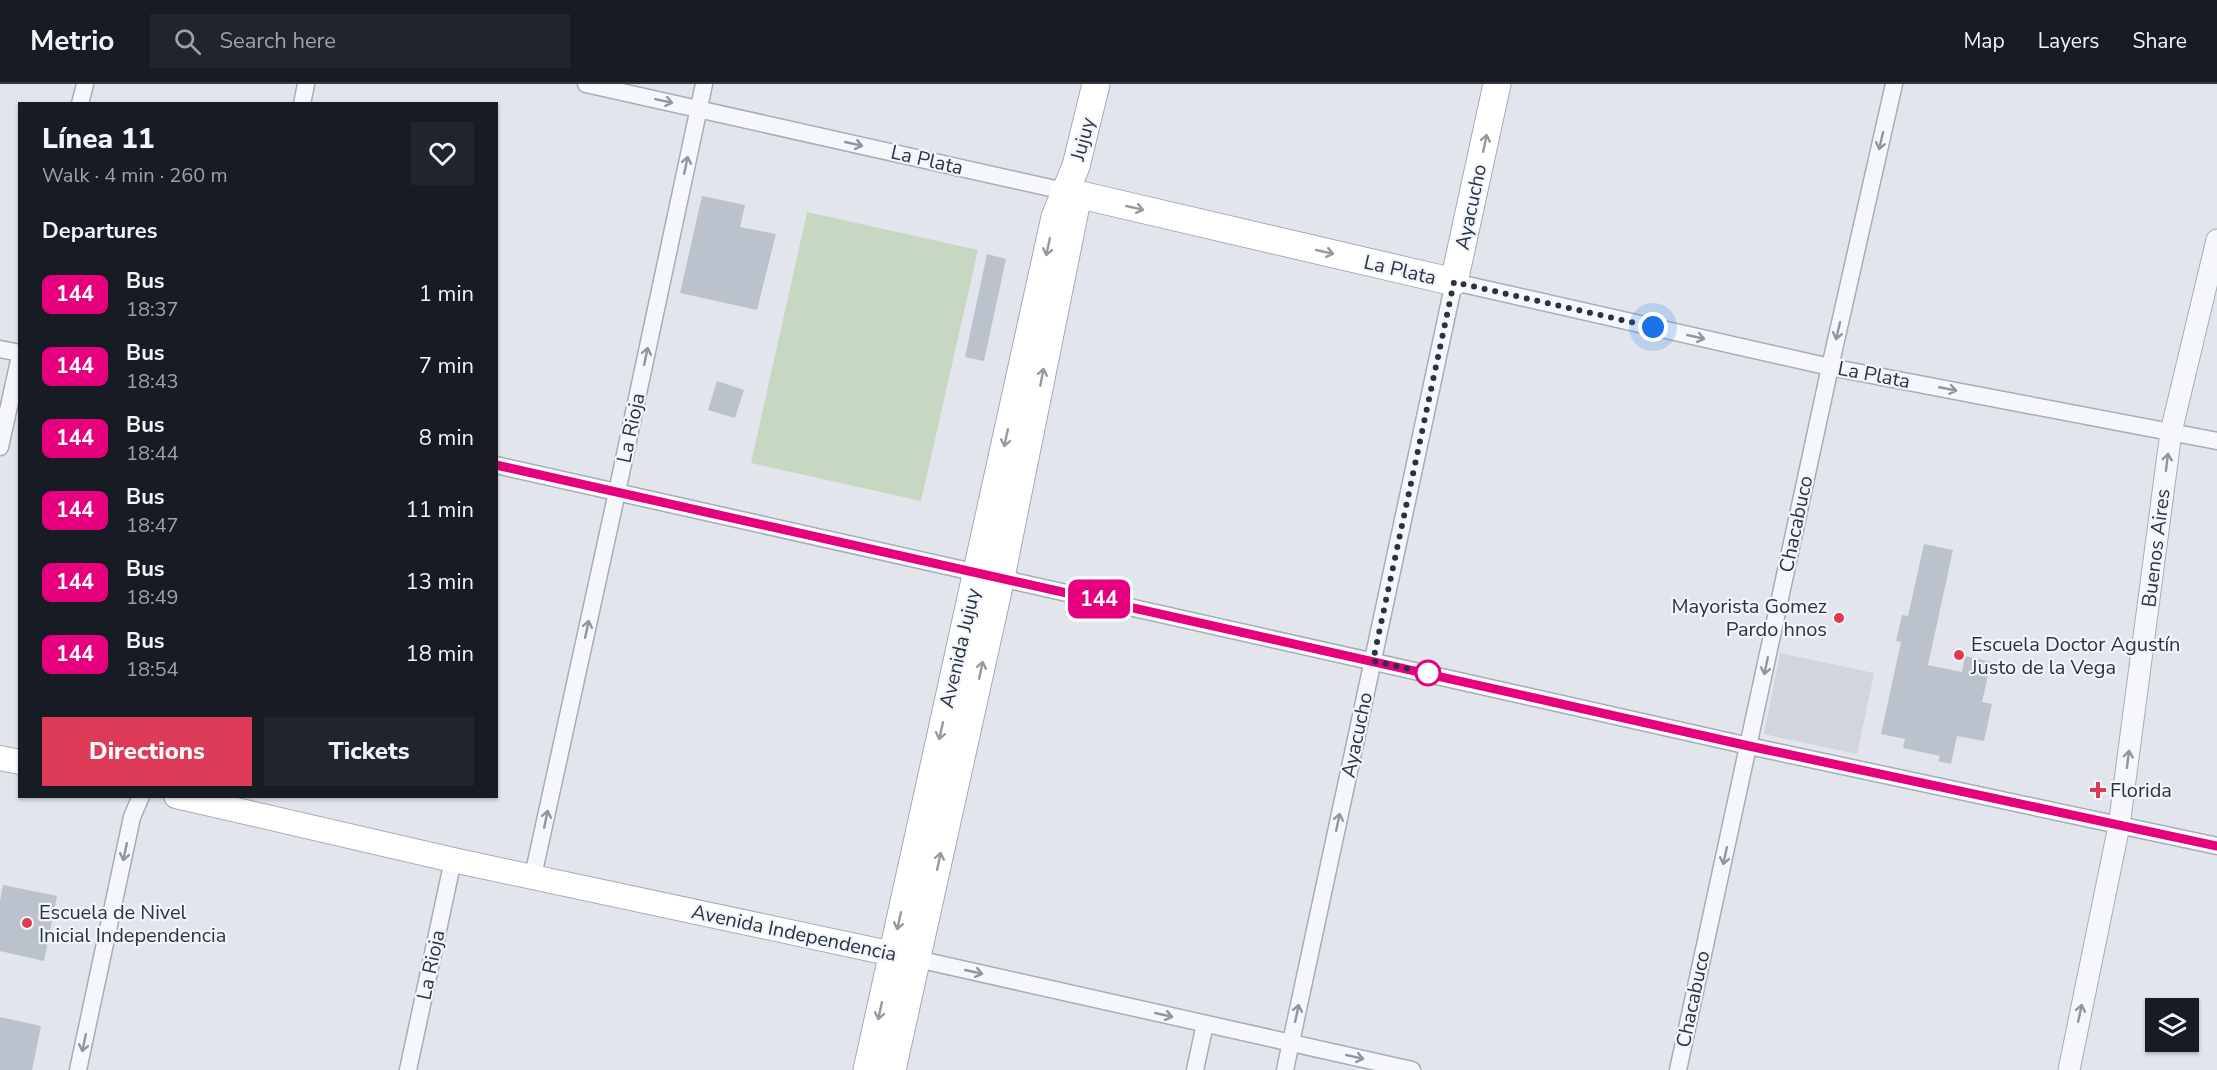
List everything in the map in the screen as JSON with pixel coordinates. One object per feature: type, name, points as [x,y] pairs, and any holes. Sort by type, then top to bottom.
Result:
[{"type":"main road","name":"Jujuy","points":[[1071,193],[1096,84]]},
{"type":"main road","name":"Ayacucho","points":[[1454,282],[1497,84]]},
{"type":"main road","name":"La Plata","points":[[1071,193],[1454,282]]},
{"type":"main road","name":"Avenida Jujuy","points":[[867,1070],[904,957],[1071,193]]},
{"type":"main road","points":[[0,758],[18,762]]},
{"type":"main road","name":"Avenida Independencia","points":[[185,798],[453,860],[904,957]]},
{"type":"main road","name":"Avenida Jujuy","points":[[892,1070],[904,957]]},
{"type":"street","points":[[80,102],[85,84]]},
{"type":"street","points":[[302,102],[306,84]]},
{"type":"street","name":"La Plata","points":[[586,84],[1071,193]]},
{"type":"street","name":"La Rioja","points":[[533,876],[704,84]]},
{"type":"street","name":"Chacabuco","points":[[1678,1070],[1830,367],[1894,84]]},
{"type":"street","name":"Buenos Aires","points":[[2068,1070],[2119,826],[2171,432],[2217,240]]},
{"type":"street","name":"La Plata","points":[[1454,282],[1830,367],[2217,441]]},
{"type":"street","name":"Ayacucho","points":[[1285,1070],[1454,282]]},
{"type":"street","points":[[0,349],[18,354]]},
{"type":"street","points":[[0,447],[18,363]]},
{"type":"street","points":[[498,465],[1749,746],[2217,846]]},
{"type":"street","points":[[78,1070],[132,817],[140,798]]},
{"type":"street","name":"La Rioja","points":[[408,1070],[453,860]]},
{"type":"street","name":"Avenida Independencia","points":[[904,957],[1412,1070]]},
{"type":"street","points":[[1195,1070],[1205,1024]]},
{"type":"shaded area","points":[[1780,653],[1874,673],[1857,754],[1764,734]]},
{"type":"green space","points":[[807,212],[978,250],[921,501],[751,463]]},
{"type":"building","points":[[702,196],[745,205],[740,227],[776,234],[757,310],[680,293]]},
{"type":"building","points":[[987,254],[1006,259],[984,361],[965,357]]},
{"type":"building","points":[[717,381],[744,390],[735,418],[708,410]]},
{"type":"building","points":[[1924,544],[1953,550],[1928,665],[1962,672],[1965,656],[1991,662],[1982,702],[1992,704],[1984,741],[1957,736],[1951,764],[1938,761],[1940,756],[1903,748],[1905,739],[1881,734],[1901,642],[1896,641],[1902,615],[1908,616]]},
{"type":"building","points":[[3,885],[57,896],[44,961],[0,951],[0,901]]},
{"type":"building","points":[[0,1017],[41,1026],[32,1070],[0,1070]]},
{"type":"bus line","name":"144","points":[[498,465],[1749,746],[2217,846]]},
{"type":"place","name":"Mayorista Gomez Pardo hnos","points":[[1839,618]]},
{"type":"place","name":"Escuela Doctor Agustín Justo de la Vega","points":[[1959,655]]},
{"type":"place","name":"Florida","points":[[2098,790]]},
{"type":"place","name":"Escuela de Nivel Inicial Independencia","points":[[27,923]]},
{"type":"route","points":[[1428,673],[1373,661],[1454,282],[1653,327]]}]
